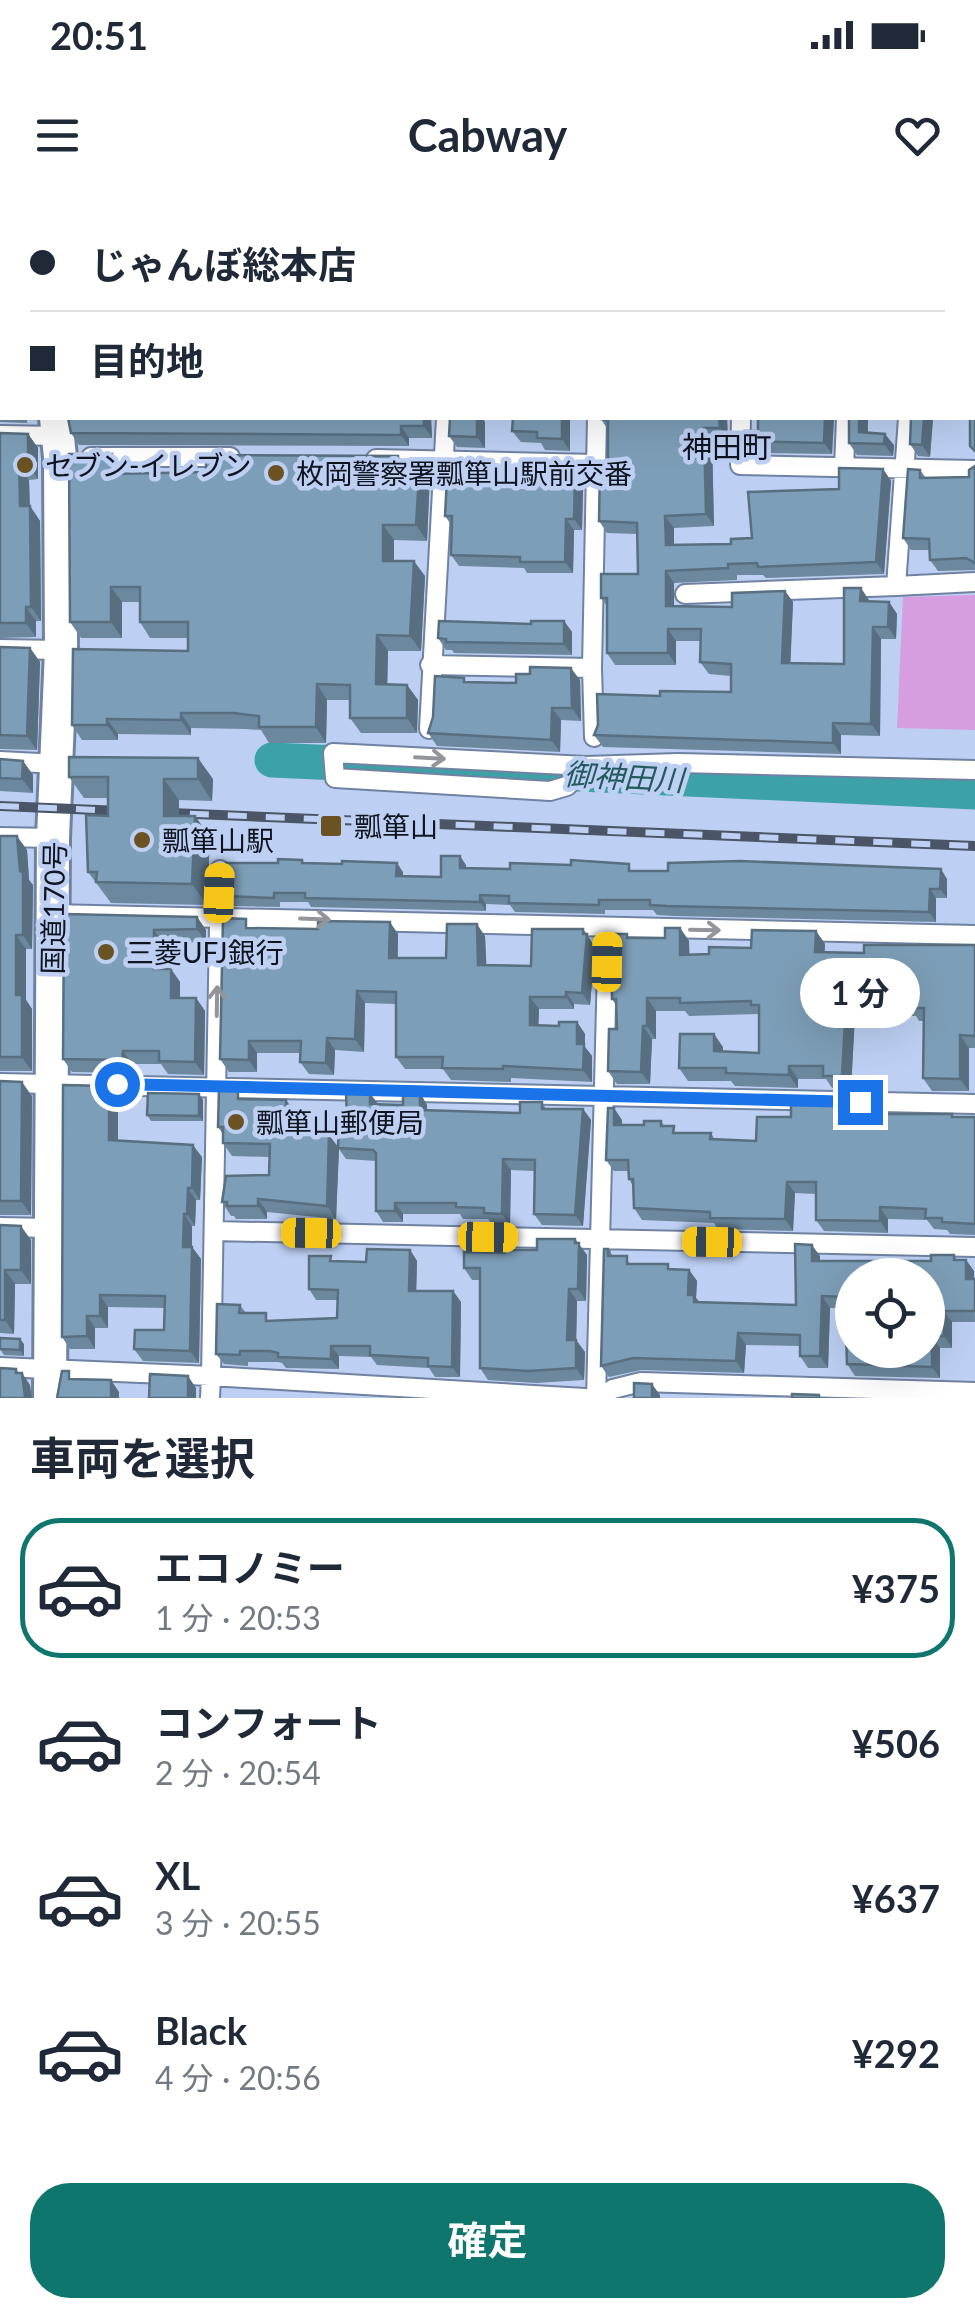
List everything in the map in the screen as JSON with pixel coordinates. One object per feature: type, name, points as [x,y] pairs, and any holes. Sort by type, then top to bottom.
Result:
[{"type":"highway","name":"国道170号","points":[[50,1383],[53,838],[60,650],[51,436]]},
{"type":"street","points":[[429,730],[446,420]]},
{"type":"street","points":[[594,737],[597,420]]},
{"type":"street","points":[[741,420],[740,465],[975,470]]},
{"type":"street","points":[[844,468],[846,420]]},
{"type":"street","points":[[896,586],[908,420]]},
{"type":"street","points":[[0,435],[51,436],[252,458]]},
{"type":"street","points":[[348,458],[596,464]]},
{"type":"street","points":[[685,594],[975,582]]},
{"type":"street","points":[[0,648],[60,650]]},
{"type":"street","points":[[430,665],[592,668]]},
{"type":"street","points":[[584,769],[568,786],[550,790],[335,777],[333,756],[584,769],[678,763],[975,770]]},
{"type":"street","points":[[0,761],[58,764]]},
{"type":"street","points":[[0,837],[53,838]]},
{"type":"street","points":[[210,1398],[220,870]]},
{"type":"street","points":[[52,914],[975,935]]},
{"type":"street","points":[[608,928],[600,1240],[605,1396],[641,1382],[975,1392]]},
{"type":"street","points":[[0,1082],[975,1104]]},
{"type":"street","points":[[0,1227],[49,1228]]},
{"type":"street","points":[[214,1231],[975,1247]]},
{"type":"street","points":[[0,1368],[50,1383],[211,1376],[585,1398]]},
{"type":"shaded area","points":[[975,595],[975,730],[897,728],[903,597]]},
{"type":"building","points":[[68,420],[424,420],[424,426],[401,426],[401,435],[71,433]]},
{"type":"building","points":[[450,420],[477,420],[477,437],[449,436]]},
{"type":"building","points":[[513,420],[562,420],[562,439],[512,431]]},
{"type":"building","points":[[608,420],[719,420],[720,428],[704,428],[706,514],[665,516],[666,545],[731,544],[731,539],[752,538],[748,492],[839,489],[839,468],[883,469],[876,562],[758,567],[757,563],[728,564],[728,568],[666,571],[666,606],[732,607],[732,593],[785,591],[782,663],[844,664],[844,588],[861,588],[860,601],[889,602],[888,627],[873,627],[871,724],[833,723],[833,743],[594,735],[598,725],[597,694],[731,692],[731,664],[700,662],[701,629],[668,629],[668,653],[607,653],[607,598],[601,598],[601,574],[638,574],[637,523],[599,521],[600,465],[608,465]]},
{"type":"building","points":[[758,420],[825,420],[824,443],[744,441],[745,431],[758,431]]},
{"type":"building","points":[[849,420],[859,420],[859,432],[885,434],[884,444],[849,443]]},
{"type":"building","points":[[911,420],[924,420],[922,445],[910,444]]},
{"type":"building","points":[[970,420],[975,420],[975,451],[970,446]]},
{"type":"building","points":[[0,433],[28,434],[28,465],[19,465],[20,506],[30,506],[31,607],[26,607],[26,623],[0,623]]},
{"type":"building","points":[[69,454],[112,454],[112,474],[206,472],[206,455],[398,456],[398,460],[420,460],[416,525],[383,525],[383,561],[414,561],[410,636],[377,635],[376,684],[407,685],[407,718],[350,718],[350,685],[317,684],[316,727],[259,727],[259,716],[234,713],[181,713],[181,720],[107,719],[107,725],[72,725],[73,649],[188,651],[188,622],[140,622],[140,587],[111,587],[111,622],[70,622]]},
{"type":"building","points":[[975,466],[975,563],[966,558],[930,560],[929,539],[903,538],[908,469],[920,470],[920,478],[969,477],[969,470]]},
{"type":"building","points":[[496,474],[575,476],[574,519],[566,519],[565,562],[451,555],[452,516],[445,516],[447,477],[496,479]]},
{"type":"building","points":[[439,621],[564,621],[564,644],[446,642],[438,638]]},
{"type":"building","points":[[0,647],[30,648],[27,736],[0,735]]},
{"type":"building","points":[[530,667],[571,668],[572,708],[552,708],[551,740],[428,733],[433,717],[435,676],[464,678],[464,682],[516,683],[516,674],[530,674]]},
{"type":"building","points":[[69,757],[198,758],[198,779],[164,779],[164,816],[195,816],[192,884],[96,882],[97,872],[88,872],[86,815],[108,816],[108,777],[69,777]]},
{"type":"building","points":[[0,759],[23,761],[22,779],[0,778]]},
{"type":"building","points":[[0,836],[17,836],[23,872],[23,935],[16,935],[16,995],[22,995],[22,1057],[0,1057]]},
{"type":"building","points":[[441,856],[460,856],[460,868],[510,869],[510,863],[571,865],[571,860],[629,864],[629,871],[668,871],[668,863],[740,861],[941,869],[940,889],[930,889],[929,912],[667,906],[650,905],[650,900],[599,900],[599,905],[509,903],[509,896],[480,895],[480,902],[305,898],[305,893],[274,893],[274,898],[225,896],[226,863],[278,863],[278,859],[302,863],[397,863],[396,876],[441,877]]},
{"type":"building","points":[[64,914],[197,917],[197,929],[154,930],[154,969],[171,969],[171,998],[196,998],[195,1062],[159,1061],[159,1051],[123,1051],[122,1060],[63,1059]]},
{"type":"building","points":[[223,918],[246,919],[246,928],[318,929],[318,921],[390,922],[389,958],[446,958],[447,924],[477,924],[478,965],[531,966],[532,929],[583,929],[583,934],[587,934],[582,993],[530,997],[530,1025],[577,1022],[577,1044],[584,1044],[583,1070],[442,1068],[443,1057],[396,1057],[396,992],[357,991],[355,1039],[327,1038],[326,1063],[300,1062],[301,1041],[249,1041],[249,1060],[220,1059]]},
{"type":"building","points":[[665,928],[680,928],[680,955],[709,954],[709,947],[751,948],[752,930],[816,931],[815,952],[864,953],[864,945],[975,945],[975,1036],[960,1035],[960,1079],[923,1078],[924,1008],[910,1008],[910,1003],[846,1003],[842,1076],[823,1076],[823,1066],[789,1066],[789,1075],[679,1068],[680,1034],[714,1034],[714,1051],[759,1053],[759,1005],[751,1005],[751,1001],[680,1003],[680,998],[647,998],[641,1072],[608,1071],[609,1029],[617,1029],[616,999],[612,999],[611,934],[665,938]]},
{"type":"building","points":[[0,1081],[22,1082],[21,1201],[0,1201]]},
{"type":"building","points":[[63,1085],[109,1086],[109,1140],[193,1145],[192,1188],[188,1188],[184,1214],[183,1247],[192,1247],[190,1351],[134,1349],[135,1330],[164,1330],[165,1296],[100,1295],[100,1316],[87,1316],[87,1336],[62,1337]]},
{"type":"building","points":[[219,1087],[238,1088],[238,1099],[286,1100],[286,1121],[305,1122],[305,1134],[329,1135],[327,1206],[258,1199],[258,1206],[227,1206],[227,1202],[222,1202],[226,1176],[269,1175],[270,1144],[223,1143],[223,1127],[218,1127]]},
{"type":"building","points":[[148,1093],[199,1094],[199,1116],[147,1115]]},
{"type":"building","points":[[346,1093],[370,1093],[370,1104],[403,1105],[403,1093],[420,1093],[420,1110],[520,1113],[520,1102],[542,1102],[542,1109],[583,1109],[575,1215],[534,1214],[535,1160],[503,1159],[502,1214],[484,1213],[484,1208],[456,1207],[456,1203],[395,1203],[395,1211],[376,1211],[376,1153],[338,1148],[339,1119],[347,1119]]},
{"type":"building","points":[[843,1102],[849,1105],[849,1114],[975,1117],[975,1224],[925,1218],[926,1209],[880,1207],[880,1221],[816,1220],[816,1182],[787,1182],[785,1219],[710,1218],[710,1212],[634,1208],[628,1160],[606,1160],[608,1108],[614,1108],[614,1125],[661,1121],[661,1126],[674,1126],[673,1133],[711,1133],[710,1139],[756,1141],[757,1117],[791,1117],[791,1105]]},
{"type":"building","points":[[0,1225],[21,1226],[21,1270],[5,1270],[5,1320],[0,1320]]},
{"type":"building","points":[[537,1239],[575,1239],[579,1243],[578,1289],[569,1289],[567,1340],[576,1340],[576,1368],[480,1368],[480,1268],[464,1268],[464,1252],[537,1250]]},
{"type":"building","points":[[795,1244],[812,1245],[812,1261],[835,1261],[835,1297],[822,1296],[820,1356],[800,1356],[800,1335],[738,1333],[736,1361],[633,1358],[601,1366],[604,1249],[608,1249],[608,1256],[627,1256],[627,1264],[668,1264],[668,1269],[689,1270],[688,1295],[694,1295],[694,1302],[796,1305]]},
{"type":"building","points":[[367,1249],[410,1250],[409,1291],[453,1291],[452,1367],[428,1366],[428,1358],[370,1355],[370,1346],[331,1346],[331,1359],[278,1357],[278,1353],[270,1351],[216,1354],[217,1304],[240,1305],[239,1313],[266,1313],[266,1321],[337,1318],[338,1290],[309,1289],[309,1256],[366,1262]]},
{"type":"building","points":[[931,1255],[954,1255],[954,1260],[966,1260],[966,1279],[975,1279],[975,1311],[945,1311],[945,1258]]},
{"type":"building","points":[[0,1338],[20,1339],[20,1350],[0,1349]]},
{"type":"building","points":[[0,1368],[22,1373],[27,1398],[0,1398]]},
{"type":"building","points":[[62,1371],[69,1371],[69,1379],[111,1380],[111,1398],[57,1398]]},
{"type":"building","points":[[150,1374],[188,1376],[188,1398],[149,1398]]},
{"type":"building","points":[[634,1383],[652,1384],[652,1398],[634,1398]]},
{"type":"building","points":[[792,1394],[819,1395],[819,1398],[792,1398]]},
{"type":"waterway","name":"御神田川","points":[[272,760],[975,792]]},
{"type":"railway","points":[[0,806],[975,846]]},
{"type":"place","name":"セブン-イレブン","points":[[25,465]]},
{"type":"place","name":"枚岡警察署瓢箪山駅前交番","points":[[276,473]]},
{"type":"place","name":"瓢箪山","points":[[331,826]]},
{"type":"place","name":"瓢箪山駅","points":[[142,840]]},
{"type":"place","name":"三菱UFJ銀行","points":[[106,952]]},
{"type":"place","name":"瓢箪山郵便局","points":[[236,1122]]},
{"type":"district","name":"神田町","points":[[727,446]]},
{"type":"route","points":[[117,1084],[860,1102]]}]
